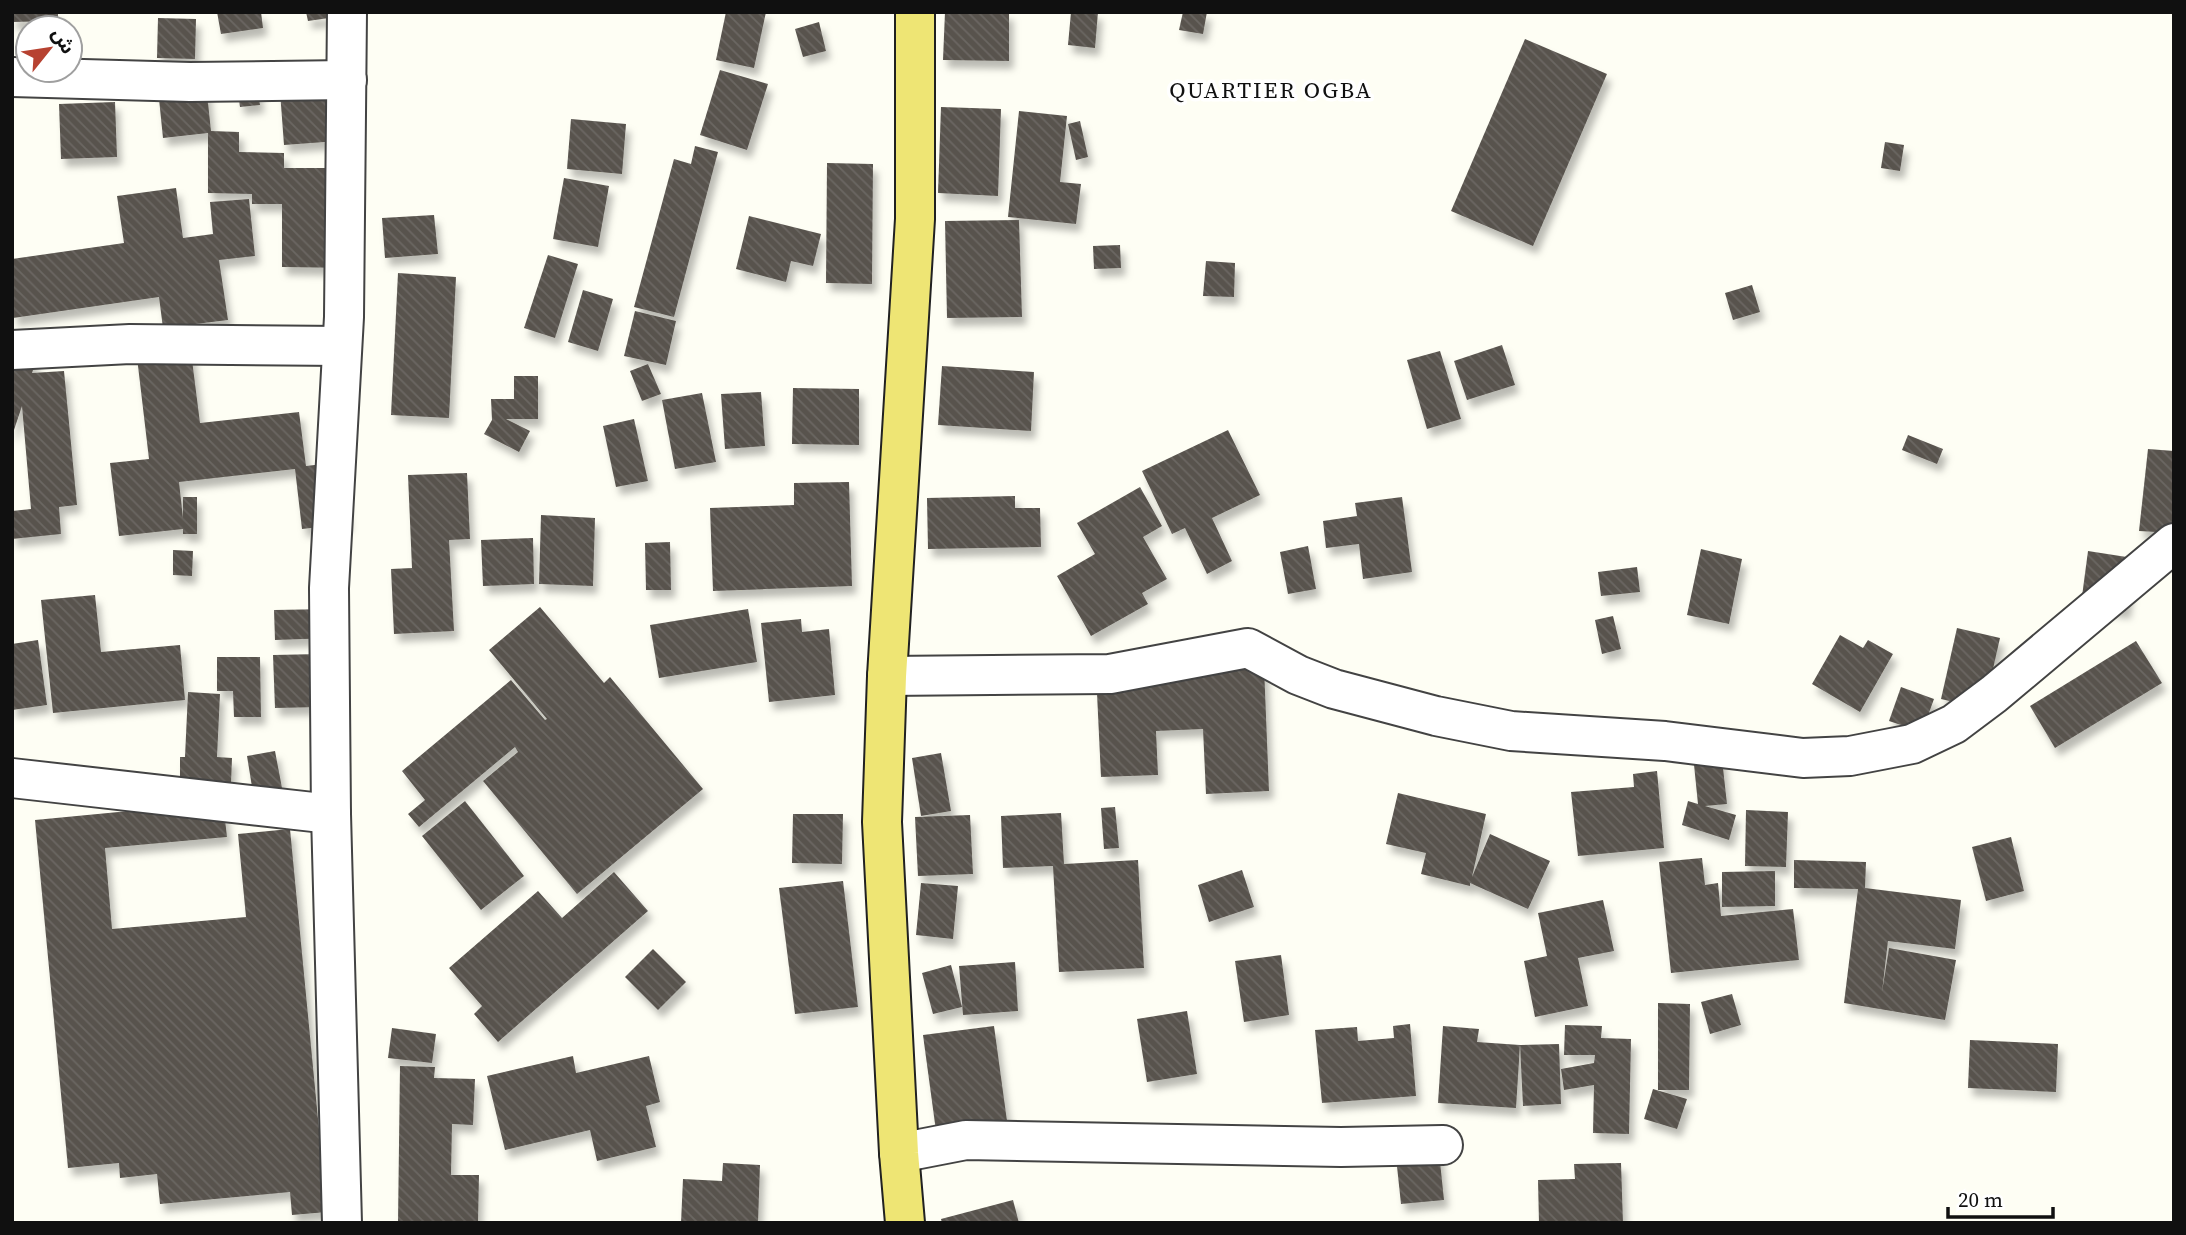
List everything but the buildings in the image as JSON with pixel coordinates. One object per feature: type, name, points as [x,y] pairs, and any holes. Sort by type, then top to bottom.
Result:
[{"type":"main road","points":[[905,1223],[882,822],[887,676],[915,219],[915,12]]},
{"type":"street","points":[[342,1223],[331,814],[329,588],[342,346],[347,12]]},
{"type":"street","points":[[12,77],[190,82],[347,80]]},
{"type":"street","points":[[12,350],[130,344],[342,346]]},
{"type":"street","points":[[887,676],[1110,674],[1248,648],[1298,675],[1334,689],[1436,716],[1511,731],[1665,740],[1803,758],[1850,756],[1912,744],[1954,724],[2174,543]]},
{"type":"street","points":[[12,778],[331,814]]},
{"type":"street","points":[[899,1153],[966,1140],[1341,1147],[1443,1145]]},
{"type":"district","name":"QUARTIER OGBA","points":[[1271,90]]}]
